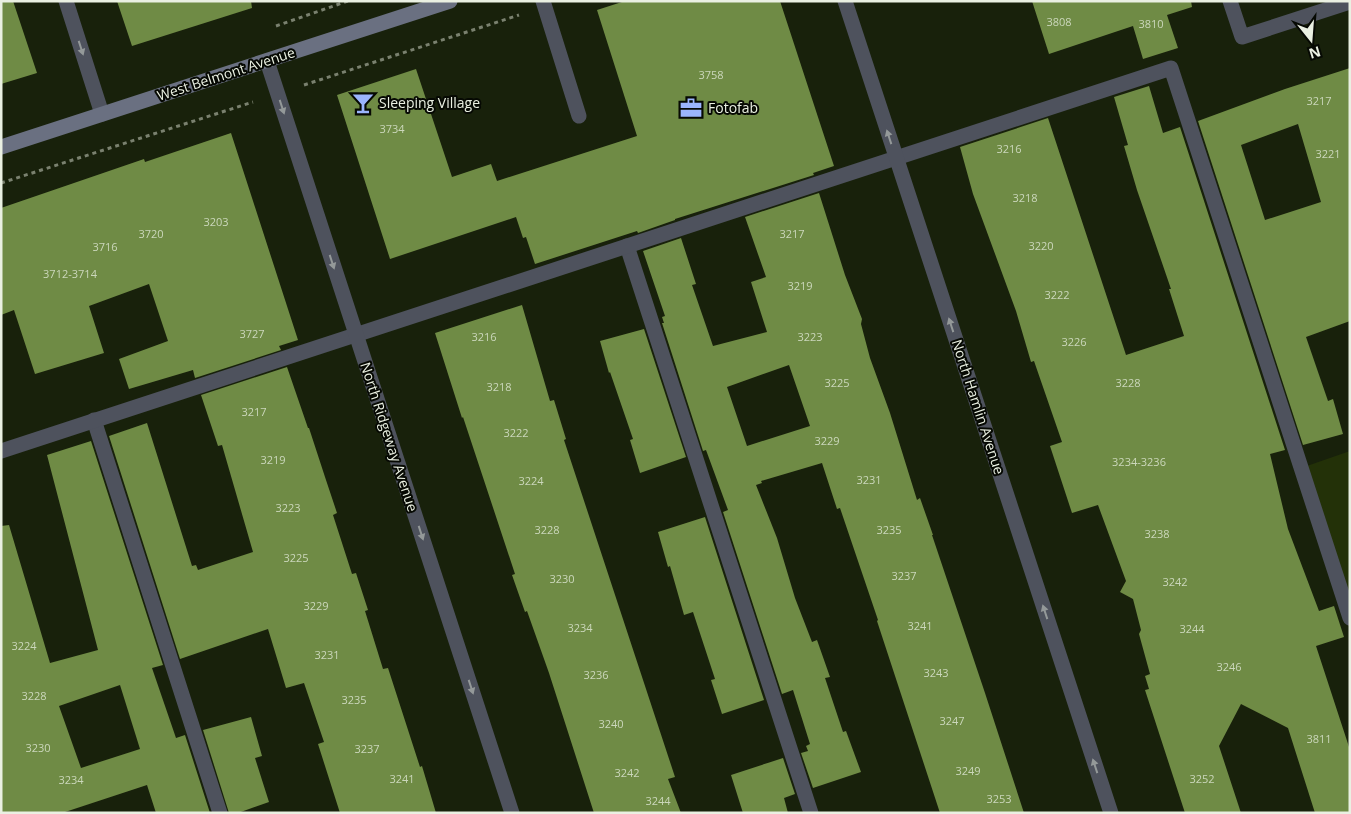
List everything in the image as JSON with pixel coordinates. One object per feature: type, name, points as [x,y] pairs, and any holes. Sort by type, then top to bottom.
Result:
[{"type":"main road","name":"West Belmont Avenue","points":[[1,147],[450,1]]},
{"type":"street","points":[[66,1],[102,114]]},
{"type":"street","name":"North Hamlin Avenue","points":[[845,1],[1111,813]]},
{"type":"street","points":[[1230,1],[1242,37],[1350,2]]},
{"type":"street","points":[[544,4],[579,116]]},
{"type":"street","name":"North Ridgeway Avenue","points":[[267,61],[512,813]]},
{"type":"street","points":[[1,451],[1170,68],[1350,618]]},
{"type":"street","points":[[626,246],[811,813]]},
{"type":"street","points":[[94,420],[220,813]]},
{"type":"path","points":[[328,77],[544,4]]},
{"type":"path","points":[[1,182],[232,108]]},
{"type":"green space","points":[[1350,451],[1350,608],[1304,467]]},
{"type":"building","points":[[1,1],[13,1],[37,73],[1,84]]},
{"type":"building","points":[[117,1],[251,1],[252,8],[132,46]]},
{"type":"building","points":[[625,1],[780,1],[834,166],[813,173],[814,175],[675,219],[638,233],[637,231],[535,264],[526,237],[523,238],[516,217],[390,259],[337,95],[416,69],[452,177],[491,164],[497,181],[637,136],[597,10]]},
{"type":"building","points":[[1032,1],[1191,1],[1192,7],[1167,15],[1178,48],[1143,59],[1133,26],[1049,54]]},
{"type":"building","points":[[1350,68],[1350,321],[1306,337],[1328,401],[1333,399],[1343,434],[1303,445],[1198,121],[1285,89]],"holes":[[[1298,124],[1321,202],[1265,220],[1241,145]]]},
{"type":"building","points":[[1149,86],[1163,133],[1180,127],[1285,450],[1270,454],[1288,529],[1319,611],[1334,606],[1344,637],[1316,646],[1350,750],[1350,813],[1315,813],[1288,728],[1241,704],[1219,746],[1241,813],[1185,813],[1145,690],[1149,689],[1145,676],[1150,674],[1139,634],[1141,630],[1133,599],[1120,592],[1126,581],[1098,505],[1072,513],[1050,446],[1062,442],[1034,361],[1031,362],[1016,311],[973,194],[960,147],[1048,118],[1126,355],[1184,336],[1169,289],[1171,289],[1124,146],[1128,145],[1114,97]]},
{"type":"building","points":[[231,133],[298,340],[279,346],[281,350],[195,378],[193,370],[129,389],[119,359],[168,341],[149,284],[89,306],[104,353],[35,374],[14,310],[1,315],[1,208],[144,159],[145,162]]},
{"type":"building","points":[[819,193],[845,275],[862,319],[861,324],[870,358],[890,413],[917,500],[920,498],[933,535],[1024,813],[940,813],[878,620],[840,508],[837,509],[822,463],[761,481],[762,483],[756,485],[777,538],[795,598],[812,642],[817,640],[830,677],[825,678],[843,732],[846,731],[861,772],[813,788],[801,753],[808,751],[806,746],[810,744],[793,690],[782,694],[723,512],[728,510],[706,450],[703,451],[662,323],[664,323],[662,317],[665,316],[643,251],[681,238],[696,284],[692,285],[713,346],[767,332],[751,282],[766,277],[745,217]],"holes":[[[789,365],[810,426],[747,446],[727,387]]]},
{"type":"building","points":[[522,305],[550,401],[554,400],[566,439],[564,440],[675,777],[668,779],[681,813],[594,813],[549,673],[512,575],[515,574],[435,333]]},
{"type":"building","points":[[644,329],[686,457],[640,473],[630,440],[633,439],[609,373],[600,341]]},
{"type":"building","points":[[287,367],[337,513],[333,515],[352,574],[356,573],[368,610],[365,611],[383,669],[388,668],[436,813],[340,813],[318,744],[324,742],[304,683],[286,688],[268,629],[180,659],[109,436],[147,423],[192,566],[196,565],[198,570],[253,552],[222,445],[218,446],[201,395]]},
{"type":"building","points":[[91,441],[163,665],[152,668],[176,738],[185,735],[210,813],[156,813],[147,785],[62,813],[1,813],[1,526],[9,525],[50,663],[98,650],[47,455]],"holes":[[[120,685],[140,749],[81,768],[59,706]]]},
{"type":"building","points":[[705,517],[764,700],[722,714],[711,680],[715,679],[693,612],[684,615],[658,532]]},
{"type":"building","points":[[251,717],[262,756],[255,758],[269,802],[238,813],[229,813],[203,730]]},
{"type":"building","points":[[783,758],[795,794],[784,798],[788,813],[743,813],[731,775]]},
{"type":"place","name":"Sleeping Village","points":[[363,103]]},
{"type":"place","name":"Fotofab","points":[[691,108]]}]
